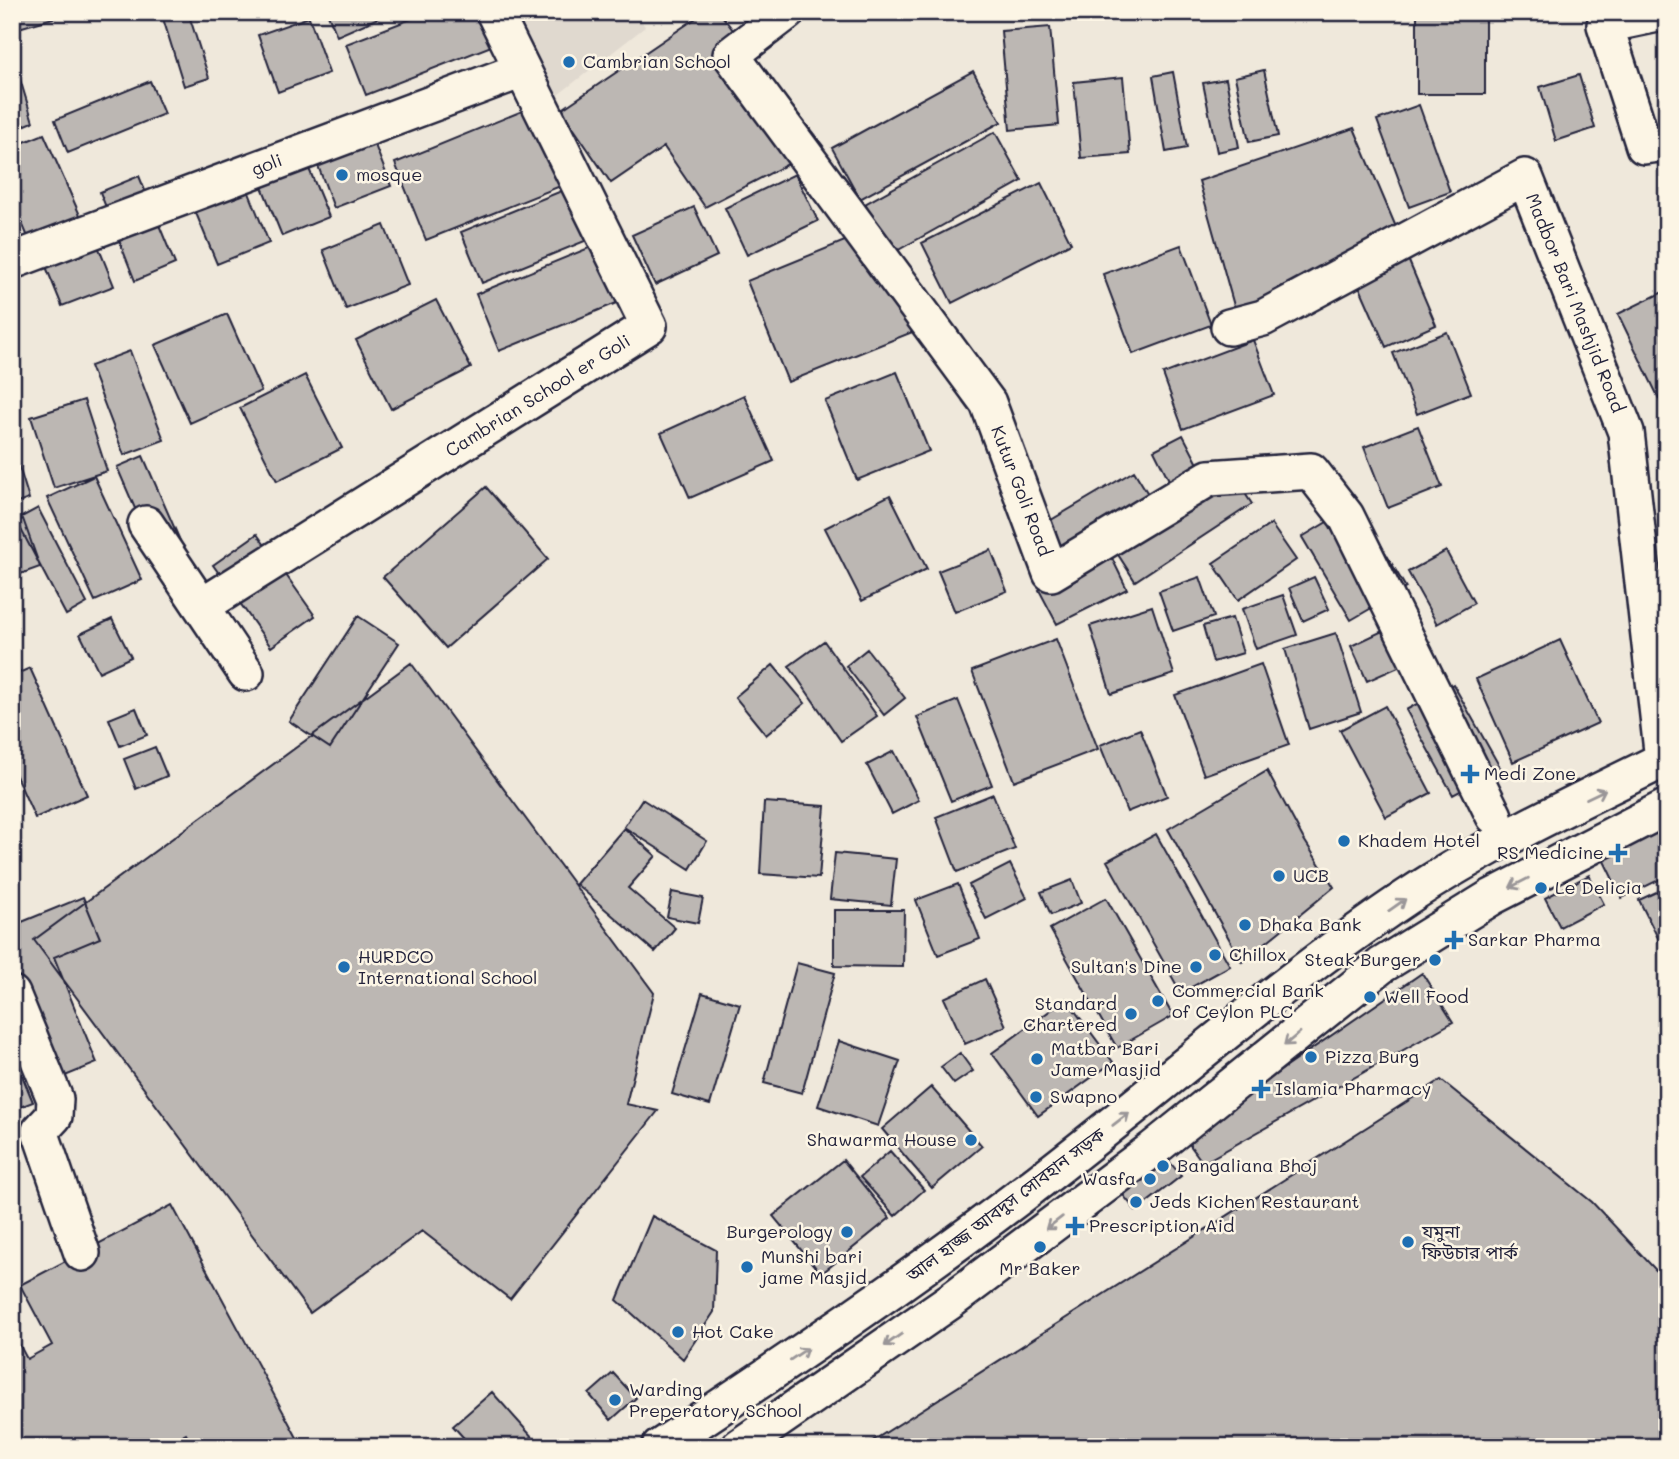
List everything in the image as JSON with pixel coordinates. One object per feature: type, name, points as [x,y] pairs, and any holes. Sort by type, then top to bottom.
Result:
[{"type":"street","name":"Cambrian School er Goli","points":[[146,524],[221,635],[649,326],[494,12]]},
{"type":"street","name":"Kutur Goli Road","points":[[787,12],[731,55],[988,403],[1051,573],[1209,478],[1311,471],[1346,516],[1494,816]]},
{"type":"street","points":[[1655,144],[1605,26],[1667,12]]},
{"type":"street","name":"goli","points":[[12,261],[522,70]]},
{"type":"street","name":"Madbor Bari Mashjid Road","points":[[1229,327],[1263,318],[1525,177],[1626,432],[1665,759]]},
{"type":"street","name":"আল হাজ্জ আবদুস সোবহান সড়ক","points":[[660,1447],[927,1266],[1128,1114],[1322,958],[1406,898],[1459,864],[1665,759]]},
{"type":"street","points":[[739,1447],[949,1302],[1153,1149],[1382,965],[1492,897],[1667,807]]},
{"type":"street","points":[[12,994],[55,1099],[54,1116],[26,1137],[82,1253]]},
{"type":"shaded area","name":"Cambrian School","points":[[514,12],[637,12],[645,27],[554,98]]},
{"type":"building","points":[[12,12],[59,12],[60,16],[12,30]]},
{"type":"building","points":[[161,12],[188,12],[209,78],[184,86]]},
{"type":"building","points":[[327,12],[392,12],[337,36]]},
{"type":"building","points":[[429,12],[482,12],[494,45],[366,95],[346,44]]},
{"type":"building","points":[[705,12],[719,12],[823,146],[705,207],[664,147],[611,183],[561,110]]},
{"type":"building","points":[[1417,12],[1485,12],[1485,94],[1417,94]]},
{"type":"building","points":[[309,17],[329,73],[278,92],[258,35]]},
{"type":"building","points":[[1050,27],[1059,125],[1010,130],[1001,31]]},
{"type":"building","points":[[16,66],[33,122],[12,131],[12,68]]},
{"type":"building","points":[[1264,70],[1278,136],[1249,142],[1235,77]]},
{"type":"building","points":[[973,71],[1001,122],[860,199],[832,148]]},
{"type":"building","points":[[1173,72],[1187,148],[1166,152],[1153,76]]},
{"type":"building","points":[[1579,75],[1595,128],[1556,141],[1540,87]]},
{"type":"building","points":[[1123,77],[1130,154],[1081,158],[1074,82]]},
{"type":"building","points":[[1226,79],[1239,147],[1217,152],[1203,83]]},
{"type":"building","points":[[150,81],[164,114],[68,153],[55,120]]},
{"type":"building","points":[[537,105],[568,183],[426,240],[395,163]]},
{"type":"building","points":[[1419,105],[1450,192],[1409,207],[1377,120]]},
{"type":"building","points":[[362,112],[391,186],[334,208],[306,134]]},
{"type":"building","points":[[1354,128],[1396,227],[1238,320],[1199,181]]},
{"type":"building","points":[[995,132],[1022,181],[893,253],[865,204]]},
{"type":"building","points":[[44,134],[83,222],[31,244],[12,200],[12,147]]},
{"type":"building","points":[[300,147],[329,217],[282,236],[254,167]]},
{"type":"building","points":[[1667,161],[1667,190],[1658,163]]},
{"type":"building","points":[[795,174],[818,221],[747,255],[725,208]]},
{"type":"building","points":[[139,176],[175,264],[135,281],[100,192]]},
{"type":"building","points":[[244,180],[269,243],[217,264],[191,201]]},
{"type":"building","points":[[581,183],[602,234],[482,283],[461,232]]},
{"type":"building","points":[[1041,183],[1071,243],[952,303],[922,243]]},
{"type":"building","points":[[694,207],[717,256],[655,285],[632,235]]},
{"type":"building","points":[[384,225],[408,285],[346,309],[323,250]]},
{"type":"building","points":[[874,229],[915,331],[788,382],[747,281]]},
{"type":"building","points":[[92,231],[114,286],[62,306],[40,252]]},
{"type":"building","points":[[601,243],[624,300],[499,351],[476,294]]},
{"type":"building","points":[[1181,245],[1211,325],[1133,354],[1103,274]]},
{"type":"building","points":[[1408,259],[1436,325],[1386,347],[1357,281]]},
{"type":"building","points":[[1667,290],[1667,413],[1666,413],[1618,314]]},
{"type":"building","points":[[436,300],[471,368],[391,409],[356,340]]},
{"type":"building","points":[[227,314],[261,391],[190,423],[155,345]]},
{"type":"building","points":[[1447,332],[1471,393],[1417,414],[1393,353]]},
{"type":"building","points":[[1253,340],[1274,395],[1183,429],[1163,374]]},
{"type":"building","points":[[130,351],[164,440],[124,455],[90,366]]},
{"type":"building","points":[[897,372],[929,451],[857,480],[825,401]]},
{"type":"building","points":[[305,375],[342,448],[277,481],[240,408]]},
{"type":"building","points":[[744,395],[774,461],[690,498],[661,433]]},
{"type":"building","points":[[84,400],[107,471],[54,488],[31,417]]},
{"type":"building","points":[[1418,426],[1442,487],[1388,508],[1364,447]]},
{"type":"building","points":[[1183,435],[1210,487],[1180,502],[1154,450]]},
{"type":"building","points":[[12,444],[29,499],[12,505]]},
{"type":"building","points":[[143,456],[185,552],[159,564],[117,467]]},
{"type":"building","points":[[1134,471],[1159,512],[1048,578],[1024,536]]},
{"type":"building","points":[[94,476],[142,580],[95,601],[47,498]]},
{"type":"building","points":[[1234,477],[1252,504],[1135,581],[1117,553]]},
{"type":"building","points":[[486,487],[548,559],[446,648],[383,577]]},
{"type":"building","points":[[890,495],[927,569],[862,601],[825,528]]},
{"type":"building","points":[[1357,504],[1406,588],[1351,620],[1302,537]]},
{"type":"building","points":[[38,508],[87,603],[66,615],[16,520]]},
{"type":"building","points":[[23,519],[40,567],[12,577],[12,523]]},
{"type":"building","points":[[1271,524],[1296,560],[1238,600],[1213,563]]},
{"type":"building","points":[[257,534],[315,616],[271,647],[213,565]]},
{"type":"building","points":[[991,550],[1007,591],[955,612],[938,571]]},
{"type":"building","points":[[1446,551],[1474,603],[1437,624],[1408,572]]},
{"type":"building","points":[[1110,554],[1127,589],[1057,624],[1039,590]]},
{"type":"building","points":[[1200,577],[1214,617],[1173,631],[1159,591]]},
{"type":"building","points":[[1314,577],[1329,609],[1303,621],[1289,588]]},
{"type":"building","points":[[1283,595],[1297,635],[1256,649],[1242,609]]},
{"type":"building","points":[[1152,606],[1174,674],[1111,694],[1090,626]]},
{"type":"building","points":[[358,616],[399,643],[330,748],[289,721]]},
{"type":"building","points":[[1232,618],[1243,653],[1213,662],[1203,626]]},
{"type":"building","points":[[112,619],[131,657],[99,672],[80,634]]},
{"type":"building","points":[[1395,625],[1412,661],[1367,681],[1351,646]]},
{"type":"building","points":[[1336,633],[1361,712],[1309,729],[1285,649]]},
{"type":"building","points":[[1056,639],[1098,749],[1014,781],[972,671]]},
{"type":"building","points":[[1560,640],[1598,723],[1513,762],[1476,679]]},
{"type":"building","points":[[824,641],[877,716],[841,741],[789,666]]},
{"type":"building","points":[[867,649],[905,698],[884,715],[846,666]]},
{"type":"building","name":"HURDCO International School","points":[[411,663],[654,993],[626,1104],[658,1111],[510,1299],[422,1231],[310,1313],[34,940]]},
{"type":"building","points":[[1261,664],[1289,745],[1204,775],[1175,695]]},
{"type":"building","points":[[773,665],[805,703],[766,735],[735,697]]},
{"type":"building","points":[[30,668],[87,795],[35,818],[12,767],[12,676]]},
{"type":"building","points":[[1453,684],[1501,769],[1453,795],[1406,710]]},
{"type":"building","points":[[958,700],[992,785],[951,801],[917,717]]},
{"type":"building","points":[[1385,706],[1431,793],[1386,817],[1340,730]]},
{"type":"building","points":[[136,708],[147,735],[120,746],[109,719]]},
{"type":"building","points":[[1140,729],[1167,796],[1127,812],[1100,745]]},
{"type":"building","points":[[155,747],[167,776],[136,789],[124,759]]},
{"type":"building","points":[[894,751],[919,800],[892,814],[867,765]]},
{"type":"building","points":[[1267,771],[1303,838],[1334,887],[1242,962],[1168,829]]},
{"type":"building","points":[[993,794],[1015,849],[957,872],[936,817]]},
{"type":"building","points":[[642,799],[707,841],[690,869],[624,827]]},
{"type":"building","points":[[764,802],[825,806],[819,878],[760,874]]},
{"type":"building","points":[[1667,822],[1667,876],[1622,898],[1601,855]]},
{"type":"building","points":[[624,828],[656,856],[628,888],[675,928],[655,952],[576,884]]},
{"type":"building","points":[[1156,834],[1230,966],[1181,993],[1107,861]]},
{"type":"building","points":[[835,853],[896,859],[891,905],[830,899]]},
{"type":"building","points":[[1010,864],[1027,898],[986,919],[969,885]]},
{"type":"building","points":[[1589,875],[1604,904],[1560,927],[1545,898]]},
{"type":"building","points":[[1072,880],[1081,903],[1051,915],[1041,892]]},
{"type":"building","points":[[958,884],[980,939],[938,955],[916,900]]},
{"type":"building","points":[[1667,887],[1667,956],[1639,900]]},
{"type":"building","points":[[672,892],[703,898],[698,923],[667,917]]},
{"type":"building","points":[[83,897],[100,938],[54,957],[97,1063],[53,1081],[12,981],[12,926]]},
{"type":"building","points":[[1106,898],[1173,1016],[1117,1048],[1050,929]]},
{"type":"building","points":[[834,910],[904,910],[903,967],[834,966]]},
{"type":"building","points":[[797,963],[835,973],[802,1093],[764,1083]]},
{"type":"building","points":[[1422,973],[1453,1022],[1203,1163],[1184,1137]]},
{"type":"building","points":[[985,979],[1006,1026],[965,1044],[944,998]]},
{"type":"building","points":[[702,993],[740,1004],[710,1105],[672,1094]]},
{"type":"building","points":[[1066,999],[1113,1062],[1038,1116],[992,1053]]},
{"type":"building","points":[[839,1041],[900,1061],[878,1126],[818,1106]]},
{"type":"building","points":[[12,1051],[33,1102],[12,1110]]},
{"type":"building","points":[[960,1053],[973,1071],[954,1084],[941,1067]]},
{"type":"building","name":"যমুনা ফিউচার পার্ক","points":[[1441,1080],[1592,1202],[1667,1282],[1667,1447],[863,1447]]},
{"type":"building","points":[[931,1087],[982,1146],[932,1188],[882,1129]]},
{"type":"building","points":[[890,1151],[924,1190],[895,1216],[860,1177]]},
{"type":"building","points":[[1165,1156],[1181,1176],[1136,1211],[1120,1191]]},
{"type":"building","points":[[843,1160],[890,1218],[821,1274],[773,1216]]},
{"type":"building","points":[[172,1205],[302,1447],[193,1447],[186,1434],[161,1447],[12,1447],[12,1331],[27,1359],[52,1345],[20,1285]]},
{"type":"building","points":[[652,1216],[716,1250],[714,1312],[683,1359],[617,1300]]},
{"type":"building","points":[[613,1373],[636,1398],[611,1420],[589,1394]]},
{"type":"building","points":[[492,1392],[534,1439],[525,1447],[472,1447],[453,1426]]},
{"type":"place","name":"Cambrian School","points":[[569,62]]},
{"type":"place","name":"mosque","points":[[342,175]]},
{"type":"place","name":"Medi Zone","points":[[1470,774]]},
{"type":"place","name":"Khadem Hotel","points":[[1344,841]]},
{"type":"place","name":"RS Medicine","points":[[1618,853]]},
{"type":"place","name":"UCB","points":[[1279,876]]},
{"type":"place","name":"Le Delicia","points":[[1541,888]]},
{"type":"place","name":"Dhaka Bank","points":[[1245,925]]},
{"type":"place","name":"Sarkar Pharma","points":[[1454,940]]},
{"type":"place","name":"Chillox","points":[[1215,955]]},
{"type":"place","name":"Steak Burger","points":[[1435,960]]},
{"type":"place","name":"HURDCO International School","points":[[344,967]]},
{"type":"place","name":"Sultan's Dine","points":[[1196,967]]},
{"type":"place","name":"Well Food","points":[[1370,997]]},
{"type":"place","name":"Commercial Bank of Ceylon PLC","points":[[1158,1001]]},
{"type":"place","name":"Standard Chartered","points":[[1131,1014]]},
{"type":"place","name":"Pizza Burg","points":[[1311,1057]]},
{"type":"place","name":"Matbar Bari Jame Masjid","points":[[1037,1059]]},
{"type":"place","name":"Islamia Pharmacy","points":[[1261,1089]]},
{"type":"place","name":"Swapno","points":[[1036,1097]]},
{"type":"place","name":"Shawarma House","points":[[971,1140]]},
{"type":"place","name":"Bangaliana Bhoj","points":[[1163,1166]]},
{"type":"place","name":"Wasfa","points":[[1150,1179]]},
{"type":"place","name":"Jeds Kichen Restaurant","points":[[1136,1202]]},
{"type":"place","name":"Prescription Aid","points":[[1075,1226]]},
{"type":"place","name":"Burgerology","points":[[847,1232]]},
{"type":"place","name":"যমুনা ফিউচার পার্ক","points":[[1408,1242]]},
{"type":"place","name":"Mr Baker","points":[[1040,1247]]},
{"type":"place","name":"Munshi bari jame Masjid","points":[[747,1267]]},
{"type":"place","name":"Hot Cake","points":[[678,1332]]},
{"type":"place","name":"Warding Preperatory School","points":[[615,1400]]}]
